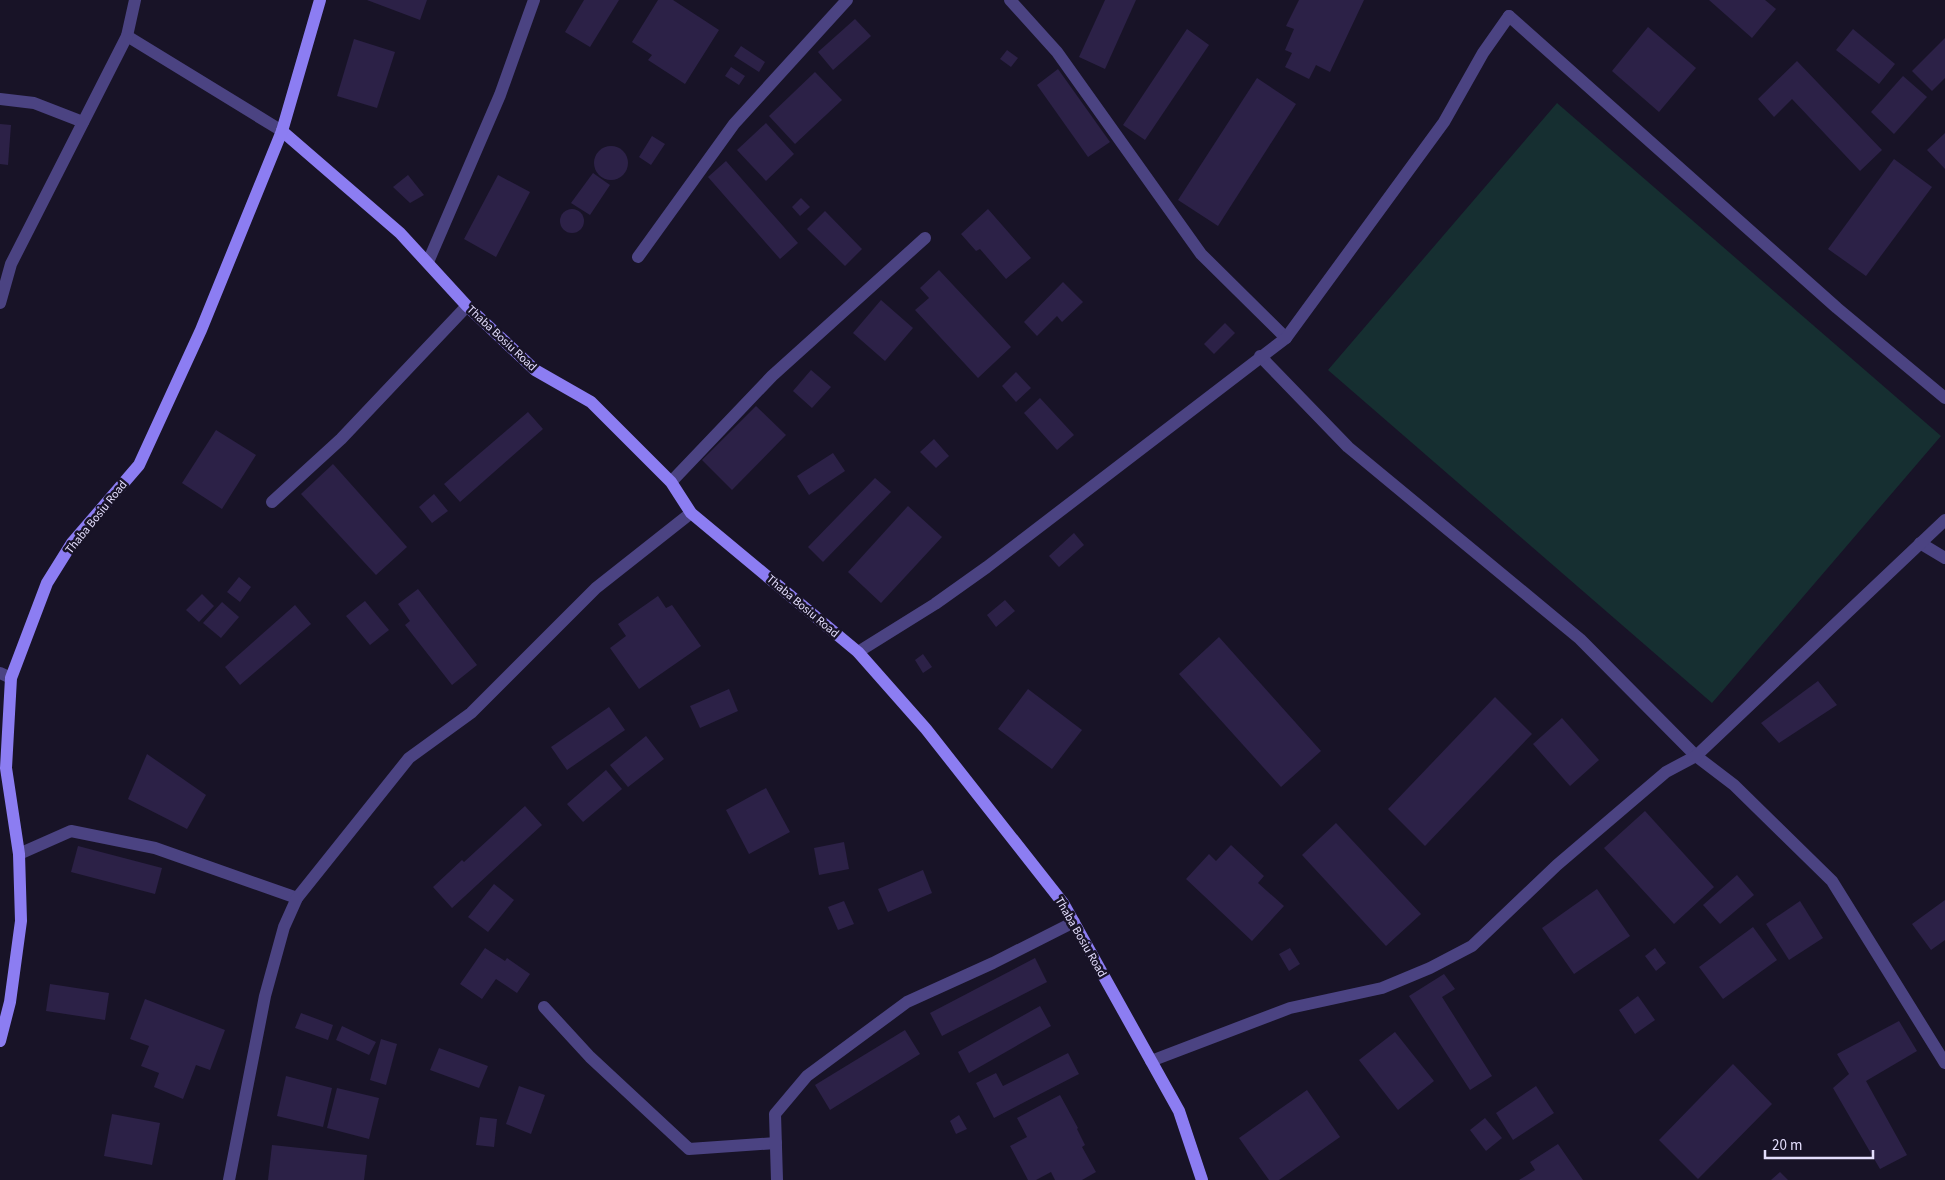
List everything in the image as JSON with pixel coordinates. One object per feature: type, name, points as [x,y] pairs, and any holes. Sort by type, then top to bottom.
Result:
[{"type":"street","points":[[0,303],[12,264],[127,36],[135,0]]},
{"type":"street","name":"Thaba Bosiu Road","points":[[0,1041],[10,1002],[21,922],[19,854],[6,768],[5,676],[47,583],[72,543],[139,465],[201,330],[282,132],[320,0]]},
{"type":"street","points":[[428,262],[500,95],[534,0]]},
{"type":"street","points":[[638,257],[734,124],[847,0]]},
{"type":"street","points":[[1010,0],[1056,52],[1201,254],[1286,338]]},
{"type":"street","points":[[858,652],[935,604],[987,567],[1260,356],[1286,338],[1444,122],[1483,53],[1509,16],[1837,308],[1945,398]]},
{"type":"street","points":[[127,36],[282,132]]},
{"type":"street","points":[[0,99],[34,104],[83,122]]},
{"type":"street","name":"Thaba Bosiu Road","points":[[282,132],[400,233],[467,306],[535,370],[592,402],[671,482],[691,513],[858,652],[926,729],[1063,903],[1179,1111],[1202,1180]]},
{"type":"street","points":[[671,482],[772,376],[925,238]]},
{"type":"street","points":[[272,502],[342,439],[467,306]]},
{"type":"street","points":[[1260,356],[1348,447],[1580,639],[1696,756],[1734,785],[1832,881],[1945,1063]]},
{"type":"street","points":[[229,1180],[265,996],[284,927],[297,898],[410,758],[471,714],[596,588],[691,513]]},
{"type":"street","points":[[1151,1061],[1290,1008],[1382,988],[1430,968],[1472,946],[1557,865],[1666,772],[1696,756],[1945,520]]},
{"type":"street","points":[[1920,543],[1945,558]]},
{"type":"street","points":[[19,854],[71,831],[155,848],[297,898]]},
{"type":"street","points":[[778,1180],[775,1114],[807,1076],[906,1002],[993,963],[1074,922]]},
{"type":"street","points":[[544,1007],[590,1058],[689,1149],[776,1143]]},
{"type":"green space","points":[[1557,103],[1941,436],[1712,703],[1328,370]]},
{"type":"building","points":[[367,0],[427,0],[420,20]]},
{"type":"building","points":[[584,0],[619,0],[590,47],[565,32]]},
{"type":"building","points":[[658,0],[673,0],[719,30],[685,84],[648,60],[652,55],[632,42]]},
{"type":"building","points":[[1105,0],[1136,0],[1105,69],[1079,57]]},
{"type":"building","points":[[1299,0],[1364,0],[1330,72],[1316,65],[1309,79],[1285,67],[1292,53],[1285,50],[1294,29],[1286,26]]},
{"type":"building","points":[[1709,0],[1765,0],[1776,9],[1752,38]]},
{"type":"building","points":[[855,19],[871,36],[833,70],[818,52]]},
{"type":"building","points":[[1648,27],[1696,68],[1659,112],[1612,71]]},
{"type":"building","points":[[1187,29],[1209,45],[1145,140],[1123,125]]},
{"type":"building","points":[[1853,29],[1895,64],[1879,84],[1836,50]]},
{"type":"building","points":[[1945,38],[1945,78],[1932,91],[1912,71]]},
{"type":"building","points":[[354,39],[395,52],[377,108],[337,96]]},
{"type":"building","points":[[741,46],[765,62],[759,72],[734,56]]},
{"type":"building","points":[[1007,50],[1018,58],[1011,67],[1000,59]]},
{"type":"building","points":[[1797,61],[1882,150],[1860,171],[1792,99],[1774,117],[1758,99]]},
{"type":"building","points":[[731,67],[745,76],[739,85],[725,76]]},
{"type":"building","points":[[1058,69],[1110,142],[1088,157],[1037,85]]},
{"type":"building","points":[[815,72],[842,100],[795,144],[769,116]]},
{"type":"building","points":[[1903,76],[1927,97],[1894,134],[1871,112]]},
{"type":"building","points":[[1257,78],[1296,104],[1218,226],[1178,200]]},
{"type":"building","points":[[766,123],[794,154],[766,181],[737,150]]},
{"type":"building","points":[[0,124],[11,125],[8,165],[0,164]]},
{"type":"building","points":[[1945,133],[1945,169],[1927,150]]},
{"type":"building","points":[[652,136],[665,144],[651,165],[639,157]]},
{"type":"building","points":[[611,146],[623,151],[628,163],[623,175],[611,180],[599,175],[594,163],[599,151]]},
{"type":"building","points":[[1894,159],[1932,187],[1866,276],[1828,249]]},
{"type":"building","points":[[726,161],[798,243],[780,259],[708,177]]},
{"type":"building","points":[[593,173],[610,185],[590,215],[571,203]]},
{"type":"building","points":[[408,175],[424,195],[410,203],[393,187]]},
{"type":"building","points":[[498,175],[530,192],[496,257],[464,239]]},
{"type":"building","points":[[801,198],[810,207],[800,216],[792,207]]},
{"type":"building","points":[[572,209],[581,212],[584,221],[581,230],[572,233],[563,230],[560,221],[563,212]]},
{"type":"building","points":[[988,209],[1031,258],[1006,279],[980,249],[976,251],[961,234]]},
{"type":"building","points":[[825,211],[862,249],[845,266],[807,229]]},
{"type":"building","points":[[939,270],[1011,347],[978,378],[915,310],[929,298],[920,288]]},
{"type":"building","points":[[1063,282],[1083,302],[1062,322],[1057,316],[1037,336],[1024,322]]},
{"type":"building","points":[[881,300],[913,328],[885,361],[853,333]]},
{"type":"building","points":[[1225,323],[1235,333],[1214,354],[1204,344]]},
{"type":"building","points":[[811,370],[831,387],[812,408],[793,391]]},
{"type":"building","points":[[1016,372],[1031,388],[1016,402],[1002,386]]},
{"type":"building","points":[[1040,398],[1074,435],[1057,450],[1024,413]]},
{"type":"building","points":[[756,406],[786,435],[732,490],[702,460]]},
{"type":"building","points":[[528,412],[543,429],[460,502],[444,484]]},
{"type":"building","points":[[216,430],[256,455],[222,509],[182,483]]},
{"type":"building","points":[[934,439],[949,456],[936,468],[920,452]]},
{"type":"building","points":[[833,453],[845,471],[809,495],[797,476]]},
{"type":"building","points":[[333,464],[407,547],[376,575],[301,494]]},
{"type":"building","points":[[875,478],[891,492],[823,562],[808,547]]},
{"type":"building","points":[[434,494],[448,511],[432,523],[419,507]]},
{"type":"building","points":[[908,506],[942,537],[881,603],[848,572]]},
{"type":"building","points":[[1074,533],[1084,545],[1059,567],[1049,556]]},
{"type":"building","points":[[239,577],[251,587],[240,602],[227,592]]},
{"type":"building","points":[[418,589],[477,665],[452,685],[405,625],[410,621],[398,604]]},
{"type":"building","points":[[202,594],[214,606],[199,622],[186,610]]},
{"type":"building","points":[[658,596],[666,608],[672,605],[701,646],[639,689],[610,648],[626,636],[618,624]]},
{"type":"building","points":[[1005,600],[1015,611],[996,627],[987,615]]},
{"type":"building","points":[[365,601],[389,630],[370,645],[346,616]]},
{"type":"building","points":[[222,602],[239,617],[221,638],[203,623]]},
{"type":"building","points":[[295,605],[311,624],[240,685],[225,667]]},
{"type":"building","points":[[1219,637],[1321,751],[1281,787],[1179,674]]},
{"type":"building","points":[[923,654],[932,667],[923,673],[915,660]]},
{"type":"building","points":[[1818,681],[1837,705],[1779,743],[1761,723]]},
{"type":"building","points":[[729,689],[738,711],[700,728],[690,706]]},
{"type":"building","points":[[1028,689],[1082,730],[1052,769],[998,729]]},
{"type":"building","points":[[1495,697],[1532,734],[1425,846],[1388,809]]},
{"type":"building","points":[[609,707],[625,730],[567,770],[551,747]]},
{"type":"building","points":[[1562,718],[1599,760],[1570,786],[1533,744]]},
{"type":"building","points":[[646,736],[664,759],[628,787],[610,765]]},
{"type":"building","points":[[147,754],[206,795],[187,829],[128,799]]},
{"type":"building","points":[[606,770],[622,789],[583,822],[567,804]]},
{"type":"building","points":[[766,788],[790,832],[749,854],[726,810]]},
{"type":"building","points":[[525,806],[542,825],[452,908],[433,887],[462,860],[464,862]]},
{"type":"building","points":[[1645,811],[1714,887],[1674,924],[1604,848]]},
{"type":"building","points":[[1336,823],[1421,914],[1386,946],[1302,855]]},
{"type":"building","points":[[844,842],[849,869],[819,875],[814,848]]},
{"type":"building","points":[[1231,845],[1264,876],[1258,883],[1284,906],[1252,941],[1186,879],[1209,854],[1216,861]]},
{"type":"building","points":[[78,846],[162,868],[155,894],[71,872]]},
{"type":"building","points":[[923,870],[932,893],[888,912],[878,889]]},
{"type":"building","points":[[1737,875],[1754,895],[1720,924],[1703,905]]},
{"type":"building","points":[[494,884],[514,900],[488,932],[468,917]]},
{"type":"building","points":[[1597,889],[1630,936],[1574,974],[1542,928]]},
{"type":"building","points":[[1945,900],[1945,940],[1931,950],[1912,924]]},
{"type":"building","points":[[844,901],[854,924],[838,930],[828,907]]},
{"type":"building","points":[[1800,901],[1823,938],[1789,960],[1766,924]]},
{"type":"building","points":[[1753,927],[1777,960],[1723,999],[1699,967]]},
{"type":"building","points":[[485,948],[505,961],[507,958],[530,974],[517,993],[496,979],[482,999],[460,984]]},
{"type":"building","points":[[1290,948],[1300,964],[1289,971],[1279,954]]},
{"type":"building","points":[[1655,948],[1666,963],[1656,971],[1645,956]]},
{"type":"building","points":[[1035,958],[1047,982],[942,1036],[930,1013]]},
{"type":"building","points":[[1444,974],[1455,989],[1442,997],[1492,1076],[1470,1090],[1409,996]]},
{"type":"building","points":[[50,984],[109,993],[105,1020],[46,1011]]},
{"type":"building","points":[[1638,996],[1655,1020],[1635,1034],[1619,1010]]},
{"type":"building","points":[[145,999],[225,1030],[210,1070],[196,1065],[183,1099],[154,1087],[159,1073],[141,1066],[149,1046],[130,1039]]},
{"type":"building","points":[[1040,1006],[1051,1026],[969,1073],[958,1052]]},
{"type":"building","points":[[301,1013],[333,1025],[328,1040],[295,1028]]},
{"type":"building","points":[[1899,1021],[1917,1051],[1866,1081],[1907,1155],[1880,1169],[1833,1088],[1849,1074],[1837,1054]]},
{"type":"building","points":[[342,1026],[376,1042],[369,1055],[336,1040]]},
{"type":"building","points":[[905,1030],[920,1054],[830,1110],[815,1085]]},
{"type":"building","points":[[1395,1032],[1434,1081],[1398,1110],[1359,1060]]},
{"type":"building","points":[[381,1039],[397,1044],[386,1085],[370,1080]]},
{"type":"building","points":[[439,1048],[488,1066],[479,1088],[430,1070]]},
{"type":"building","points":[[1068,1053],[1079,1074],[994,1118],[976,1083],[996,1073],[1003,1086]]},
{"type":"building","points":[[1733,1064],[1772,1104],[1698,1179],[1659,1140]]},
{"type":"building","points":[[286,1076],[332,1088],[323,1127],[277,1116]]},
{"type":"building","points":[[519,1086],[545,1095],[531,1134],[506,1124]]},
{"type":"building","points":[[1536,1086],[1554,1113],[1513,1140],[1496,1113]]},
{"type":"building","points":[[337,1088],[379,1098],[369,1139],[327,1128]]},
{"type":"building","points":[[1307,1090],[1340,1137],[1279,1180],[1269,1180],[1239,1138]]},
{"type":"building","points":[[1060,1095],[1078,1128],[1085,1145],[1082,1147],[1096,1172],[1082,1180],[1055,1180],[1051,1172],[1036,1180],[1028,1180],[1010,1146],[1027,1137],[1017,1118]]},
{"type":"building","points":[[112,1114],[160,1123],[152,1165],[104,1156]]},
{"type":"building","points":[[959,1115],[967,1129],[956,1134],[950,1121]]},
{"type":"building","points":[[480,1117],[497,1119],[494,1147],[476,1145]]},
{"type":"building","points":[[1485,1118],[1502,1138],[1486,1151],[1470,1130]]},
{"type":"building","points":[[1558,1144],[1583,1180],[1519,1180],[1535,1170],[1530,1162]]},
{"type":"building","points":[[272,1145],[367,1155],[364,1180],[268,1180]]},
{"type":"building","points":[[1780,1172],[1788,1180],[1771,1180]]}]
